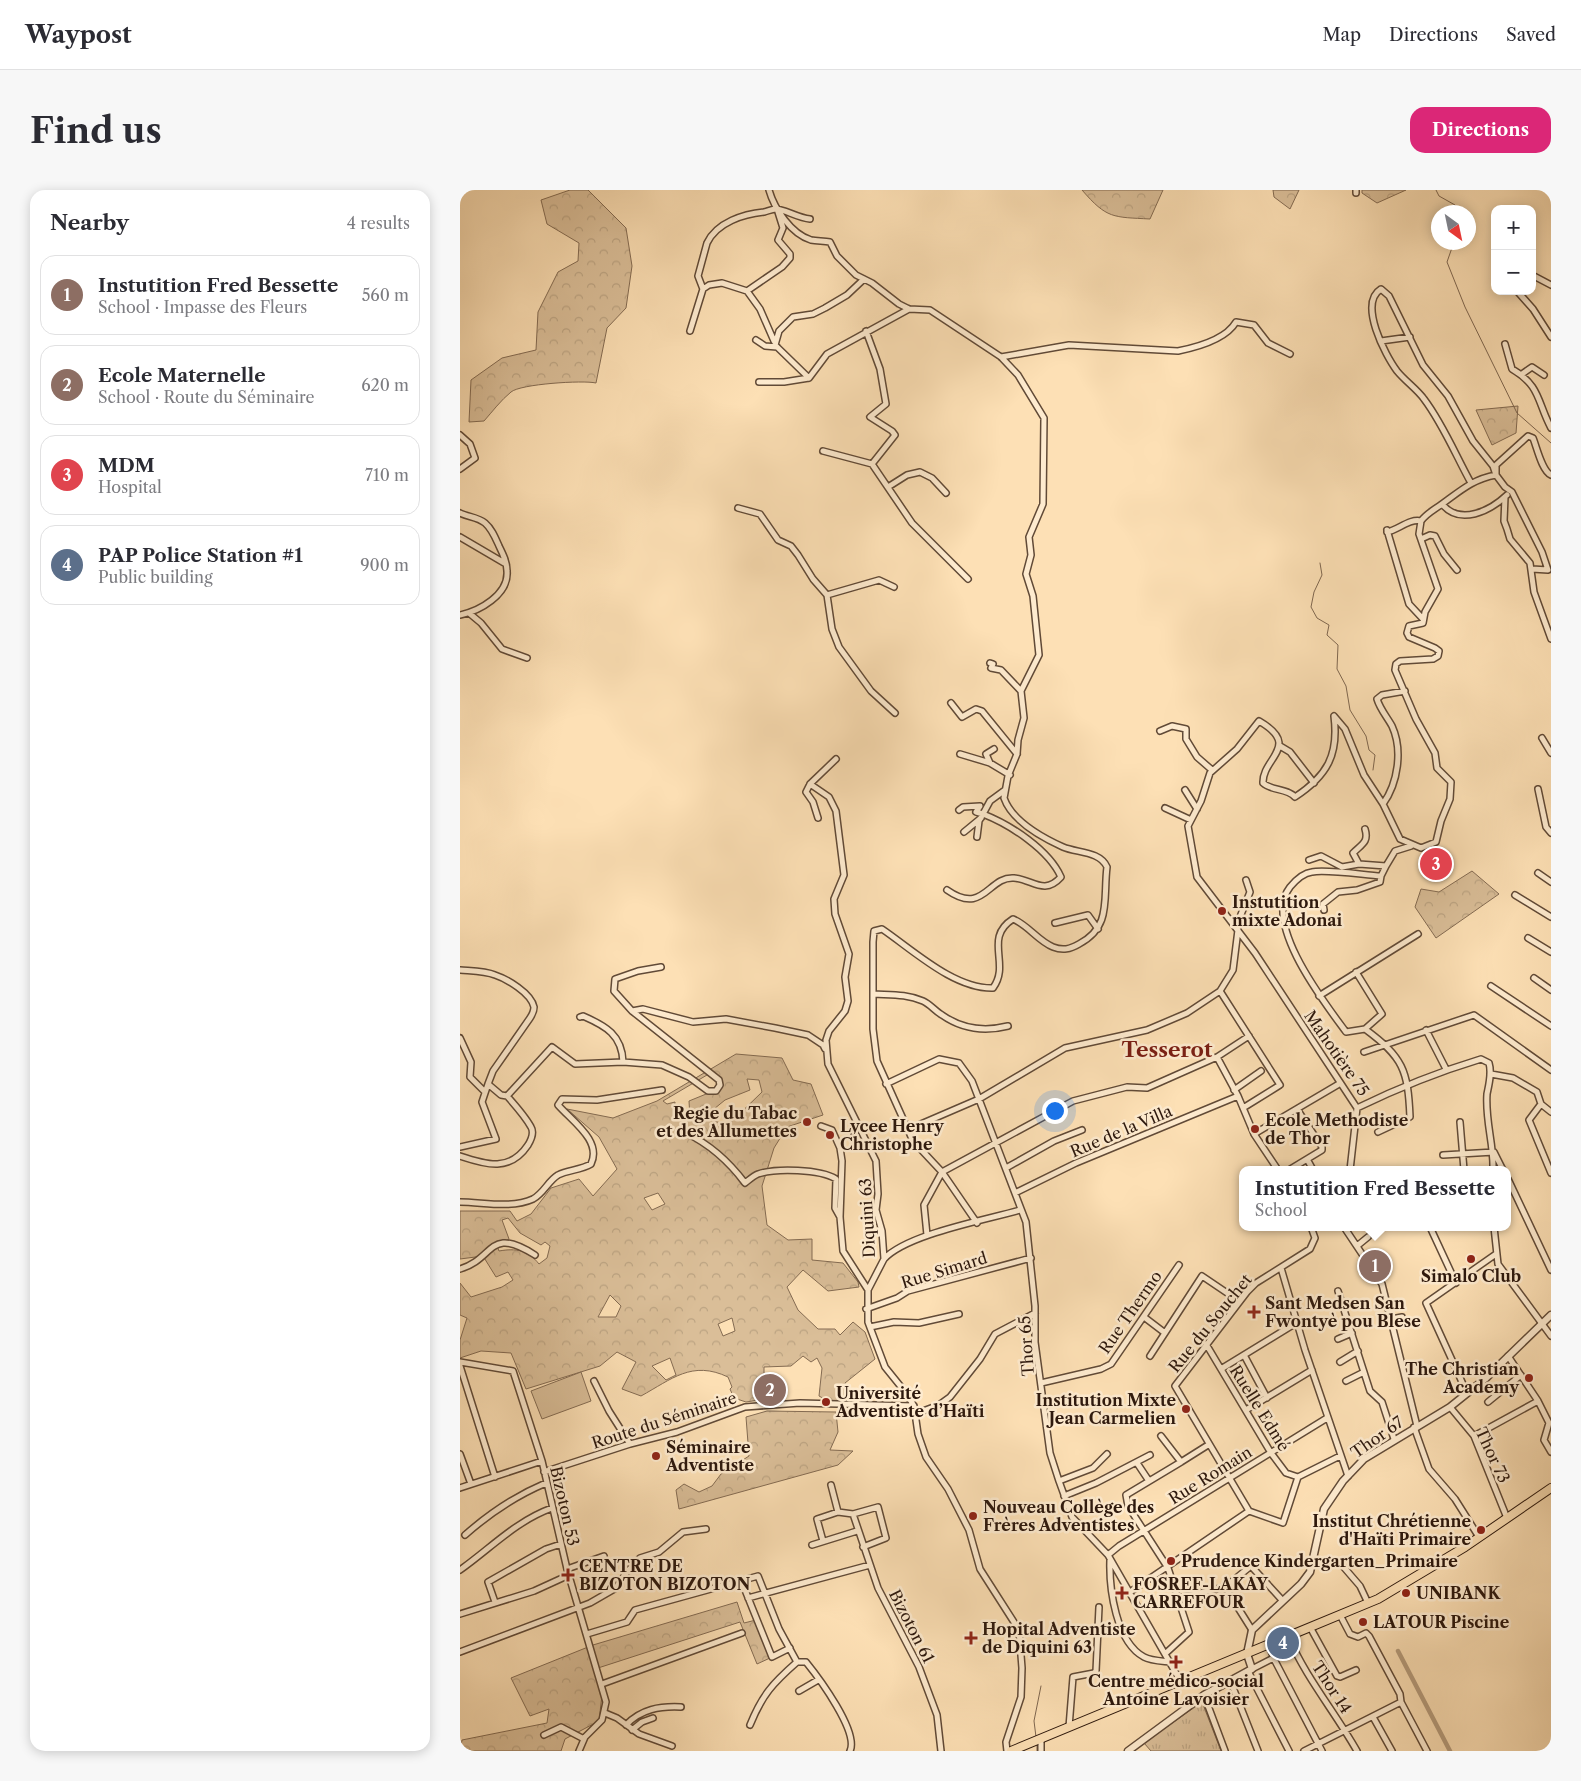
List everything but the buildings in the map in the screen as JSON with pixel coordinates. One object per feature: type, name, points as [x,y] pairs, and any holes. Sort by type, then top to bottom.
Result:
[{"type":"main road","points":[[1011,1751],[1368,1603],[1417,1577],[1551,1488]]},
{"type":"street","points":[[747,291],[782,267],[790,258],[790,254],[778,240],[783,228],[769,190]]},
{"type":"street","points":[[776,209],[802,235],[810,239],[830,242],[846,265],[899,304],[909,309],[930,310],[1001,357],[1018,376],[1044,418],[1046,432],[1043,504],[1029,537],[1031,555],[1026,574],[1033,596],[1039,655],[1035,667],[1021,691]]},
{"type":"street","points":[[690,331],[703,289],[698,276],[709,238],[728,222],[754,211],[776,209],[796,218],[810,219]]},
{"type":"street","points":[[1536,277],[1551,284]]},
{"type":"street","points":[[776,345],[779,331],[793,317],[813,314],[825,308],[847,296],[864,279]]},
{"type":"street","points":[[703,289],[709,285],[722,283],[747,291],[760,309],[776,345],[809,378]]},
{"type":"street","points":[[1471,483],[1424,399],[1396,370],[1381,341],[1374,324],[1370,302],[1375,292],[1380,289],[1389,296],[1424,365],[1448,396],[1473,441],[1493,466],[1496,476],[1512,492],[1550,572]]},
{"type":"street","points":[[1520,295],[1551,337]]},
{"type":"street","points":[[759,382],[784,382],[809,378],[827,354],[909,309]]},
{"type":"street","points":[[1001,357],[1069,345],[1178,350],[1195,347],[1231,331],[1236,322],[1254,325],[1268,343],[1290,354]]},
{"type":"street","points":[[866,331],[880,369],[886,404],[870,417],[895,435],[872,464]]},
{"type":"street","points":[[1381,341],[1410,337]]},
{"type":"street","points":[[756,340],[765,346],[776,345]]},
{"type":"street","points":[[1505,344],[1512,370],[1522,374],[1536,389],[1551,428]]},
{"type":"street","points":[[1522,374],[1532,367],[1544,375]]},
{"type":"street","points":[[460,435],[470,444],[475,458],[460,469]]},
{"type":"street","points":[[1496,476],[1496,465],[1528,436],[1533,438],[1541,455],[1543,467],[1546,473],[1551,475]]},
{"type":"street","points":[[823,451],[872,464],[912,523],[968,579]]},
{"type":"street","points":[[888,487],[907,475],[920,472],[932,478],[946,493]]},
{"type":"street","points":[[1280,746],[1278,754],[1265,772],[1263,783],[1267,787],[1292,793],[1295,797],[1314,784],[1330,761],[1335,743],[1334,716],[1345,730],[1364,775],[1383,804],[1400,838],[1421,848],[1436,842],[1440,821],[1450,799],[1451,782],[1437,768],[1435,753],[1416,719],[1395,670],[1396,664],[1400,661],[1433,659],[1438,656],[1439,651],[1409,637],[1407,633],[1410,626],[1422,624],[1438,590],[1421,539],[1421,521],[1429,511],[1471,483],[1480,478],[1496,476]]},
{"type":"street","points":[[1442,504],[1455,514],[1472,516],[1512,492]]},
{"type":"street","points":[[1505,497],[1504,521],[1510,539],[1524,554],[1532,569],[1534,592],[1551,635]]},
{"type":"street","points":[[738,508],[760,514],[778,540],[791,546],[827,595],[832,629],[839,647],[871,691],[895,713]]},
{"type":"street","points":[[460,513],[482,521],[491,528],[508,573],[501,590],[488,603],[469,613],[460,615]]},
{"type":"street","points":[[1421,521],[1411,522],[1397,530],[1387,530],[1409,604],[1423,619]]},
{"type":"street","points":[[1421,539],[1430,535],[1435,536],[1444,554],[1457,570]]},
{"type":"street","points":[[460,537],[506,564]]},
{"type":"street","points":[[1532,569],[1550,572]]},
{"type":"street","points":[[827,595],[879,580],[894,587]]},
{"type":"street","points":[[469,613],[481,622],[502,649],[527,658]]},
{"type":"street","points":[[977,1223],[942,1172],[913,1141],[877,1061],[874,1047],[874,931],[882,929],[954,979],[983,988],[993,988],[998,981],[997,941],[1004,924],[1012,919],[1048,945],[1061,950],[1068,949],[1085,940],[1098,929],[1103,921],[1107,867],[1104,861],[1098,857],[1063,846],[1024,824],[1015,817],[1006,803],[1005,790],[1017,754],[1024,709],[1021,691],[1002,670],[991,668],[993,664],[990,663]]},
{"type":"street","points":[[1383,804],[1392,788],[1399,752],[1392,727],[1377,699],[1382,695],[1405,691]]},
{"type":"street","points":[[951,704],[962,717],[976,709],[982,712],[1017,754]]},
{"type":"street","points":[[1160,731],[1172,726],[1186,729],[1186,739],[1198,757],[1212,770],[1237,749],[1259,721],[1274,732],[1280,746],[1290,752],[1314,784]]},
{"type":"street","points":[[1542,738],[1551,753]]},
{"type":"street","points":[[990,763],[986,754],[994,749]]},
{"type":"street","points":[[960,754],[990,763],[1010,775]]},
{"type":"street","points":[[818,818],[813,802],[806,794],[810,784],[836,758]]},
{"type":"street","name":"Mahotière 75","points":[[1212,770],[1201,801],[1188,826],[1197,877],[1237,929],[1339,1084],[1357,1108],[1408,1083],[1481,1059],[1489,1063],[1491,1074]]},
{"type":"street","points":[[810,784],[829,797],[836,811],[844,875],[834,899],[835,914],[849,954],[845,977],[848,1001],[845,1011],[830,1031],[825,1049]]},
{"type":"street","points":[[1538,789],[1546,828],[1551,833]]},
{"type":"street","points":[[959,810],[963,807],[987,804],[1005,790]]},
{"type":"street","points":[[1185,790],[1197,809]]},
{"type":"street","points":[[977,837],[987,804]]},
{"type":"street","points":[[947,890],[956,896],[968,899],[980,897],[1004,880],[1014,878],[1045,886],[1055,884],[1061,877],[1052,860],[1040,849],[976,812],[980,806]]},
{"type":"street","points":[[1165,808],[1191,820]]},
{"type":"street","points":[[964,832],[982,816]]},
{"type":"street","points":[[1359,864],[1353,853],[1366,842],[1368,836],[1365,828]]},
{"type":"street","points":[[1324,910],[1323,904],[1338,892],[1357,890],[1380,882],[1380,876],[1395,851],[1400,838]]},
{"type":"street","points":[[1395,851],[1404,846],[1415,846]]},
{"type":"street","points":[[1309,860],[1322,856],[1342,867],[1359,864],[1386,866]]},
{"type":"street","points":[[1356,972],[1382,1014],[1365,1029],[1346,1032],[1320,996],[1288,938],[1282,920],[1283,896],[1296,879],[1311,872],[1380,876]]},
{"type":"street","points":[[1538,874],[1551,882]]},
{"type":"street","points":[[907,1130],[979,1099],[1064,1048],[1147,1030],[1187,1013],[1220,991],[1233,970],[1237,929],[1250,892],[1246,880]]},
{"type":"street","points":[[1515,895],[1551,916]]},
{"type":"street","points":[[1055,923],[1088,915],[1098,929]]},
{"type":"street","points":[[1320,996],[1418,934]]},
{"type":"street","points":[[1528,938],[1551,952]]},
{"type":"street","points":[[507,1096],[550,1048],[575,1064],[623,1062],[667,1067],[689,1077],[708,1091],[716,1091],[720,1085],[719,1080],[632,1011],[614,991],[615,979],[638,971],[661,967]]},
{"type":"street","points":[[460,970],[494,974],[522,992],[534,1005],[530,1018],[493,1071],[484,1091],[482,1102],[496,1139],[460,1147]]},
{"type":"street","points":[[1534,978],[1551,990]]},
{"type":"street","points":[[1491,986],[1551,1026]]},
{"type":"street","points":[[1220,991],[1280,1085],[1243,1108]]},
{"type":"street","points":[[874,994],[907,996],[925,1002],[940,1014],[964,1027],[982,1029],[1008,1026]]},
{"type":"street","points":[[632,1011],[643,1009],[693,1022],[726,1019],[775,1028],[808,1036],[823,1045],[825,1049]]},
{"type":"street","points":[[1364,1052],[1474,1015],[1551,1070]]},
{"type":"street","points":[[580,1017],[583,1016],[597,1022],[614,1035],[621,1045],[623,1062]]},
{"type":"street","points":[[1365,1029],[1397,1056],[1408,1083],[1410,1117],[1378,1132]]},
{"type":"street","points":[[1426,1030],[1446,1070]]},
{"type":"street","points":[[927,1235],[924,1205],[942,1172],[1073,1101],[1127,1087],[1147,1088],[1217,1057],[1249,1036]]},
{"type":"street","points":[[460,1038],[471,1062],[470,1077],[484,1091]]},
{"type":"street","name":"Diquini 63","points":[[825,1049],[828,1064],[876,1161],[878,1194],[876,1210],[882,1231],[884,1259],[868,1290],[866,1309],[870,1327],[885,1367],[914,1406],[918,1434],[926,1456],[948,1489],[969,1530],[980,1569],[1019,1630],[1022,1668],[1020,1697],[1006,1742],[1007,1751]]},
{"type":"street","points":[[1217,1057],[1238,1096],[1254,1134],[1275,1166]]},
{"type":"street","name":"Thor 65","points":[[886,1084],[940,1059],[959,1062],[972,1082],[1026,1222],[1031,1258],[1036,1342],[1050,1453],[1064,1496],[1072,1517],[1109,1557],[1181,1682]]},
{"type":"street","points":[[1234,1090],[1262,1071]]},
{"type":"street","points":[[1501,1166],[1488,1136],[1486,1110],[1491,1074],[1513,1078],[1536,1092],[1541,1104],[1551,1112]]},
{"type":"street","points":[[460,1156],[497,1166],[512,1161],[531,1141],[531,1126],[507,1096],[501,1095],[488,1084]]},
{"type":"street","points":[[1254,1134],[1339,1084]]},
{"type":"street","points":[[460,1202],[510,1204],[533,1199],[548,1183],[560,1174],[591,1164],[595,1150],[592,1142],[558,1105],[562,1099],[597,1100],[662,1090]]},
{"type":"street","name":"Rue de la Villa","points":[[1016,1193],[1076,1163],[1238,1096]]},
{"type":"street","points":[[1541,1104],[1529,1120],[1551,1173]]},
{"type":"street","points":[[1350,1166],[1357,1108]]},
{"type":"street","points":[[1296,1166],[1321,1152],[1322,1146],[1297,1109]]},
{"type":"street","points":[[1460,1122],[1464,1166]]},
{"type":"street","points":[[821,1126],[832,1130],[840,1148],[842,1161],[840,1217],[843,1251],[868,1290]]},
{"type":"street","points":[[1006,1168],[1060,1138],[1082,1130]]},
{"type":"street","points":[[686,1133],[702,1142],[734,1170],[745,1183],[756,1174],[776,1170],[829,1175],[836,1180],[834,1208],[840,1217]]},
{"type":"street","points":[[1443,1155],[1494,1152]]},
{"type":"street","points":[[1493,1166],[1494,1152]]},
{"type":"street","points":[[1307,1159],[1311,1166]]},
{"type":"street","points":[[1511,1185],[1551,1270]]},
{"type":"street","points":[[884,1259],[900,1246],[927,1235],[1020,1210]]},
{"type":"street","name":"Rue du Souchet","points":[[1249,1511],[1208,1445],[1175,1386],[1239,1301],[1256,1282],[1310,1249],[1316,1238],[1313,1231]]},
{"type":"street","points":[[1347,1231],[1382,1284],[1428,1469],[1455,1499],[1479,1537]]},
{"type":"street","points":[[1431,1231],[1456,1283]]},
{"type":"street","points":[[1494,1231],[1498,1264],[1551,1336]]},
{"type":"street","points":[[1356,1246],[1368,1237]]},
{"type":"street","points":[[460,1269],[474,1262],[487,1250],[504,1243],[518,1244],[535,1256]]},
{"type":"street","points":[[1467,1393],[1426,1303],[1496,1254]]},
{"type":"street","name":"Rue Simard","points":[[866,1309],[897,1298],[908,1291],[1031,1258]]},
{"type":"street","name":"Rue Thermo","points":[[1041,1382],[1101,1370],[1111,1364],[1179,1265]]},
{"type":"street","points":[[1281,1268],[1296,1322],[1348,1476]]},
{"type":"street","points":[[1150,1356],[1202,1276],[1239,1301]]},
{"type":"street","points":[[1338,1291],[1370,1391],[1382,1402],[1394,1439]]},
{"type":"street","points":[[915,1414],[938,1405],[950,1397],[980,1359],[995,1334],[1035,1312]]},
{"type":"street","points":[[870,1327],[894,1322],[904,1324],[919,1323],[959,1314]]},
{"type":"street","name":"Thor 67","points":[[1252,1630],[1301,1584],[1310,1572],[1324,1509],[1364,1458],[1450,1407],[1544,1324],[1551,1315]]},
{"type":"street","points":[[1144,1317],[1165,1333]]},
{"type":"street","points":[[1391,1319],[1402,1317]]},
{"type":"street","points":[[1221,1369],[1296,1322]]},
{"type":"street","points":[[1338,1340],[1352,1333]]},
{"type":"street","name":"Ruelle Edmé","points":[[1206,1344],[1271,1452],[1286,1473],[1298,1477]]},
{"type":"street","points":[[1340,1362],[1358,1351]]},
{"type":"street","points":[[1244,1354],[1267,1398]]},
{"type":"street","points":[[1508,1356],[1538,1401],[1548,1423],[1544,1440],[1551,1452]]},
{"type":"street","points":[[460,1364],[495,1477]]},
{"type":"street","name":"Bizoton 53","points":[[460,1364],[512,1371],[542,1461],[568,1572],[602,1684],[606,1702],[605,1713]]},
{"type":"street","points":[[1246,1410],[1312,1370]]},
{"type":"street","points":[[1346,1381],[1364,1372]]},
{"type":"street","points":[[1488,1402],[1521,1375]]},
{"type":"street","points":[[594,1380],[608,1411],[630,1444]]},
{"type":"street","points":[[1474,1436],[1538,1401]]},
{"type":"street","name":"Route du Séminaire","points":[[544,1472],[630,1444],[678,1432],[744,1407],[800,1403],[914,1406]]},
{"type":"street","name":"Thor 73","points":[[1450,1407],[1474,1436],[1507,1518]]},
{"type":"street","name":"Rue Romain","points":[[1109,1557],[1119,1546],[1327,1418]]},
{"type":"street","points":[[1161,1436],[1181,1462]]},
{"type":"street","points":[[1166,1653],[1189,1633],[1168,1568],[1128,1506],[1126,1495],[1208,1445]]},
{"type":"street","points":[[460,1454],[471,1484]]},
{"type":"street","points":[[1059,1481],[1093,1468],[1107,1454]]},
{"type":"street","points":[[1064,1496],[1096,1484],[1150,1455]]},
{"type":"street","points":[[1130,1592],[1168,1568],[1249,1511],[1283,1523],[1298,1477],[1340,1456]]},
{"type":"street","points":[[460,1488],[542,1461]]},
{"type":"street","points":[[1138,1463],[1149,1481]]},
{"type":"street","points":[[465,1535],[487,1516],[518,1495],[546,1483]]},
{"type":"street","points":[[831,1484],[838,1512]]},
{"type":"street","points":[[460,1570],[512,1528],[552,1508]]},
{"type":"street","points":[[823,1541],[817,1519],[838,1512],[853,1514],[879,1508],[886,1538],[863,1547]]},
{"type":"street","name":"Bizoton 61","points":[[853,1514],[878,1588],[919,1667],[937,1715],[941,1751]]},
{"type":"street","points":[[462,1652],[590,1603],[616,1588],[626,1573],[640,1558],[659,1552],[683,1532],[706,1529]]},
{"type":"street","points":[[812,1546],[857,1530]]},
{"type":"street","points":[[495,1602],[488,1582],[540,1552],[561,1544]]},
{"type":"street","points":[[460,1614],[534,1590],[604,1556]]},
{"type":"street","points":[[1109,1557],[1114,1601],[1125,1638],[1145,1658],[1171,1662]]},
{"type":"street","points":[[1341,1564],[1360,1586],[1368,1603]]},
{"type":"street","points":[[748,1598],[870,1566]]},
{"type":"street","points":[[1179,1598],[1225,1587],[1251,1566],[1282,1600]]},
{"type":"street","points":[[587,1634],[628,1622],[635,1610],[759,1576],[779,1629],[797,1662]]},
{"type":"street","points":[[741,1580],[772,1657],[790,1648]]},
{"type":"street","points":[[1225,1587],[1252,1630],[1247,1654],[1250,1670],[1289,1751]]},
{"type":"street","points":[[1069,1728],[1073,1676],[1094,1673],[1096,1671],[1099,1607]]},
{"type":"street","points":[[1340,1615],[1350,1634],[1358,1637],[1366,1633],[1369,1636],[1400,1694],[1401,1702],[1425,1750]]},
{"type":"street","points":[[1310,1627],[1337,1676],[1340,1678],[1356,1670]]},
{"type":"street","points":[[602,1684],[742,1634]]},
{"type":"street","name":"Thor 14","points":[[1288,1636],[1317,1690],[1358,1751]]},
{"type":"street","points":[[1269,1645],[1274,1659],[1322,1751]]},
{"type":"street","points":[[1129,1751],[1204,1695],[1293,1648]]},
{"type":"street","points":[[750,1725],[760,1700],[778,1678],[797,1662]]},
{"type":"street","points":[[797,1662],[807,1664],[843,1716],[852,1741],[850,1751]]},
{"type":"street","points":[[799,1691],[818,1680]]},
{"type":"street","points":[[1230,1680],[1258,1751]]},
{"type":"street","points":[[1204,1695],[1225,1751]]},
{"type":"street","points":[[1304,1751],[1401,1702]]},
{"type":"street","points":[[626,1725],[645,1712],[669,1706],[681,1706]]},
{"type":"street","points":[[579,1751],[584,1739],[602,1720],[605,1713],[632,1730],[672,1746]]},
{"type":"street","points":[[1373,1716],[1392,1751]]},
{"type":"street","points":[[632,1730],[642,1722],[653,1718]]},
{"type":"street","points":[[544,1735],[561,1727],[584,1739]]},
{"type":"street","points":[[1041,1739],[1042,1751]]},
{"type":"green space","points":[[570,190],[588,190],[626,228],[632,266],[626,308],[607,328],[596,383],[552,383],[517,389],[511,392],[484,421],[469,422],[471,380],[502,358],[536,350],[538,312],[558,272],[578,261],[579,243],[547,224],[541,200]]},
{"type":"green space","points":[[1082,190],[1163,190],[1150,219],[1112,215],[1098,206]]},
{"type":"green space","points":[[1273,190],[1299,190],[1290,209],[1274,197]]},
{"type":"green space","points":[[1362,190],[1406,190],[1377,203],[1362,193]]},
{"type":"green space","points":[[1518,406],[1516,433],[1492,445],[1476,410]]},
{"type":"green space","points":[[1472,871],[1499,894],[1436,938],[1415,907],[1421,889],[1439,892]]},
{"type":"green space","points":[[736,1054],[782,1058],[793,1080],[811,1084],[823,1115],[787,1127],[774,1148],[762,1186],[767,1225],[788,1240],[812,1239],[812,1260],[843,1263],[858,1282],[859,1287],[828,1291],[803,1270],[787,1287],[798,1310],[818,1329],[835,1329],[840,1335],[853,1322],[865,1332],[875,1359],[845,1383],[847,1400],[828,1401],[819,1396],[822,1368],[817,1358],[811,1362],[803,1356],[791,1366],[764,1367],[764,1383],[771,1398],[746,1402],[734,1398],[728,1377],[704,1370],[693,1371],[673,1378],[641,1396],[622,1389],[636,1362],[617,1352],[600,1366],[526,1389],[511,1353],[481,1351],[460,1358],[460,1340],[467,1318],[460,1315],[460,1283],[471,1297],[502,1287],[513,1280],[508,1272],[496,1277],[483,1256],[460,1259],[460,1211],[510,1211],[517,1221],[531,1214],[551,1188],[579,1179],[593,1196],[617,1169],[599,1137],[567,1109],[613,1118],[657,1101]],"holes":[[[707,1075],[717,1080],[716,1090],[689,1101],[690,1118],[674,1115],[675,1102],[667,1104],[663,1101]],[[747,1079],[759,1080],[762,1092],[728,1125],[703,1118],[725,1100],[750,1090]],[[658,1193],[665,1204],[652,1210],[644,1198]],[[508,1218],[520,1233],[541,1245],[545,1242],[550,1246],[547,1258],[539,1264],[535,1259],[521,1251],[499,1251],[497,1246],[509,1239],[502,1220]],[[610,1295],[621,1306],[616,1317],[598,1317]],[[732,1318],[735,1331],[723,1336],[718,1324]],[[670,1358],[676,1375],[666,1380],[652,1366]]]},
{"type":"green space","points":[[581,1372],[591,1401],[542,1419],[531,1391]]},
{"type":"green space","points":[[767,1411],[836,1412],[838,1432],[830,1450],[853,1451],[838,1465],[679,1509],[676,1490],[684,1484],[699,1492],[712,1486],[721,1474],[749,1456],[746,1417]]},
{"type":"green space","points":[[737,1602],[744,1623],[756,1620],[770,1658],[757,1664],[740,1622],[598,1668],[603,1686],[599,1721],[565,1739],[561,1751],[460,1751],[462,1740],[547,1723],[549,1709],[530,1716],[511,1678],[593,1645]]},
{"type":"green space","points":[[1202,1702],[1221,1751],[1151,1751],[1144,1743]]},
{"type":"waterway","points":[[1436,190],[1439,196],[1455,205]]},
{"type":"waterway","points":[[1451,250],[1447,262],[1465,307],[1517,413],[1551,443]]},
{"type":"waterway","points":[[1320,563],[1322,575],[1314,592],[1311,607],[1317,618],[1329,625],[1327,635],[1338,645],[1337,669],[1346,686],[1350,710],[1366,736],[1369,750],[1375,755],[1373,770]]},
{"type":"waterway","points":[[1398,1651],[1450,1751]]},
{"type":"waterway","points":[[1036,1737],[1034,1721],[1041,1686]]},
{"type":"waterway","points":[[1037,1744],[1037,1751]]},
{"type":"place","name":"MDM","points":[[1436,864]]},
{"type":"place","name":"Instutition mixte Adonai","points":[[1222,911]]},
{"type":"place","name":"Regie du Tabac et des Allumettes","points":[[807,1122]]},
{"type":"place","name":"Ecole Methodiste de Thor","points":[[1255,1129]]},
{"type":"place","name":"Lycee Henry Christophe","points":[[830,1135]]},
{"type":"place","name":"Simalo Club","points":[[1471,1259]]},
{"type":"place","name":"Instutition Fred Bessette","points":[[1375,1266]]},
{"type":"place","name":"Sant Medsen San Fwontyè pou Blese","points":[[1254,1312]]},
{"type":"place","name":"The Christian Academy","points":[[1529,1378]]},
{"type":"place","name":"Ecole Maternelle","points":[[770,1390]]},
{"type":"place","name":"Université Adventiste d’Haïti","points":[[826,1402]]},
{"type":"place","name":"Institution Mixte Jean Carmelien","points":[[1186,1409]]},
{"type":"place","name":"Séminaire Adventiste","points":[[656,1456]]},
{"type":"place","name":"Nouveau Collège des Frères Adventistes","points":[[973,1516]]},
{"type":"place","name":"Institut Chrétienne d'Haïti Primaire","points":[[1481,1530]]},
{"type":"place","name":"Prudence Kindergarten_Primaire","points":[[1171,1561]]},
{"type":"place","name":"CENTRE DE BIZOTON BIZOTON","points":[[568,1575]]},
{"type":"place","name":"FOSREF-LAKAY CARREFOUR","points":[[1122,1593]]},
{"type":"place","name":"UNIBANK","points":[[1406,1593]]},
{"type":"place","name":"LATOUR Piscine","points":[[1363,1622]]},
{"type":"place","name":"Hopital Adventiste de Diquini 63","points":[[971,1638]]},
{"type":"place","name":"PAP Police Station #1","points":[[1283,1643]]},
{"type":"place","name":"Centre médico-social Antoine Lavoisier","points":[[1176,1662]]},
{"type":"district","name":"Tesserot","points":[[1167,1049]]}]
